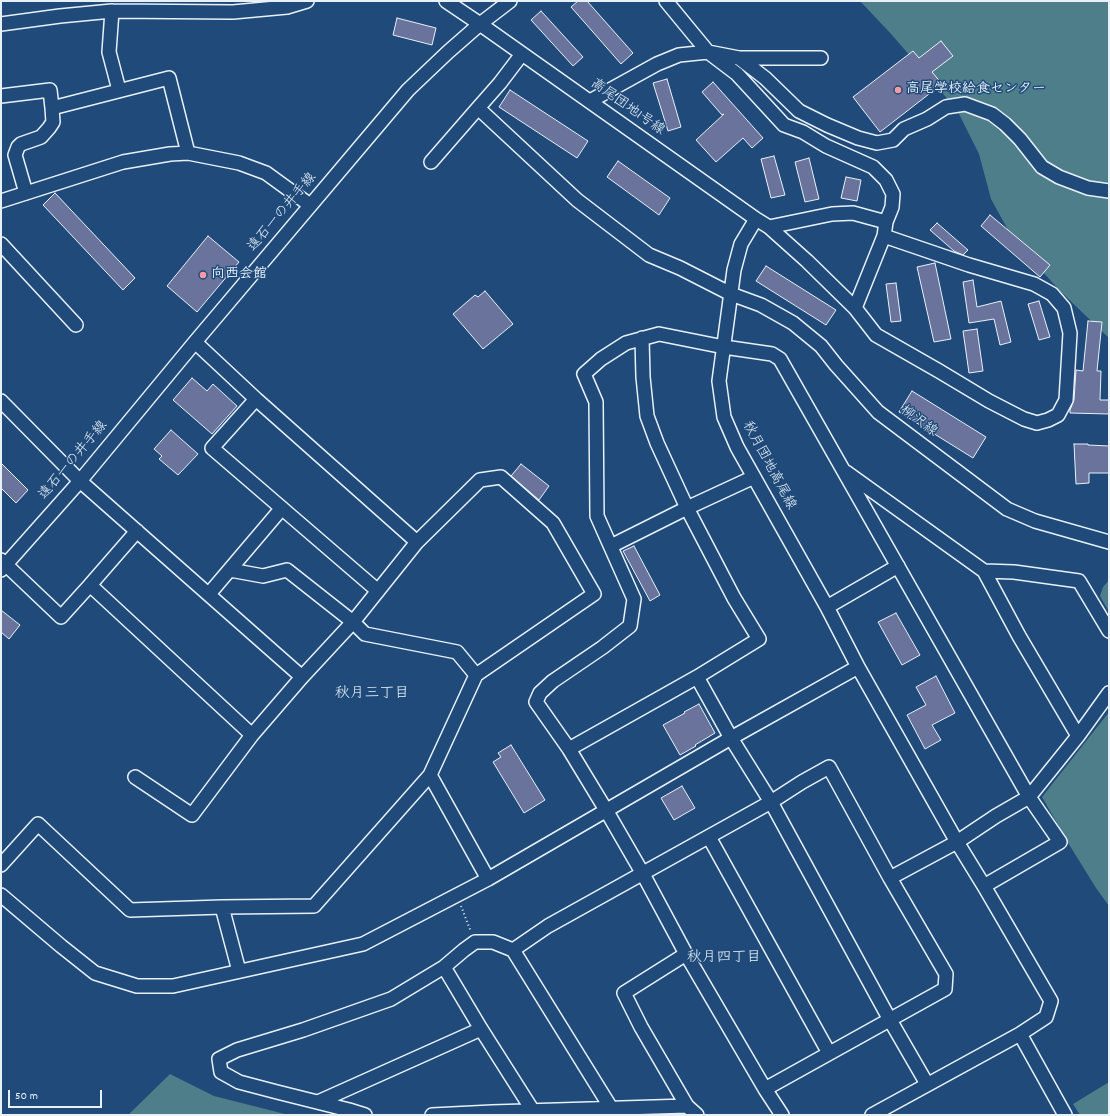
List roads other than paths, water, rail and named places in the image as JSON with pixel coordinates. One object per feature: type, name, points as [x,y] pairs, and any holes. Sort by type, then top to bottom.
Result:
[{"type":"street","points":[[1,24],[112,11],[230,6],[287,7],[307,1]]},
{"type":"street","name":"高尾団地1号線","points":[[446,1],[769,227],[807,260],[855,308],[876,335],[989,401],[1024,419],[1037,423],[1058,415],[1066,400],[1070,333],[1064,308],[1052,294],[1034,284],[969,265],[884,236]]},
{"type":"street","name":"遠石一の井手線","points":[[3,565],[80,481],[195,342],[408,90],[480,24],[510,1]]},
{"type":"street","points":[[666,1],[708,52],[738,74],[784,124],[803,132],[826,146],[873,167],[886,180],[893,194],[892,207],[886,222],[884,236],[855,308]]},
{"type":"street","points":[[112,11],[109,52],[119,90]]},
{"type":"street","points":[[590,101],[657,64],[679,55],[708,52],[739,58],[821,58]]},
{"type":"street","points":[[431,162],[500,83],[522,54]]},
{"type":"street","points":[[739,58],[765,78],[798,111],[858,138],[877,143],[893,140],[904,129],[927,119],[946,107],[965,104],[992,114],[1005,124],[1020,139],[1042,167],[1059,177],[1088,188],[1109,192]]},
{"type":"street","points":[[52,108],[169,78],[188,153]]},
{"type":"street","points":[[1,96],[50,90],[53,122],[41,137],[21,144],[15,155],[26,193]]},
{"type":"street","name":"柳沢線","points":[[478,108],[577,200],[649,255],[680,268],[731,294],[761,305],[793,323],[821,346],[878,412],[1007,509],[1035,521],[1109,542]]},
{"type":"street","points":[[1,201],[123,162],[170,154],[188,153],[239,164],[266,173],[310,205]]},
{"type":"street","points":[[769,227],[832,214],[853,213],[886,222]]},
{"type":"street","name":"秋月団地高尾線","points":[[756,219],[741,244],[734,270],[719,381],[724,416],[737,447],[827,606],[858,667],[957,842],[1051,1001],[1046,1017],[1020,1034],[872,1115]]},
{"type":"street","points":[[1,244],[76,325]]},
{"type":"street","points":[[782,1115],[765,1089],[686,954],[643,874],[606,810],[569,749],[536,702],[540,693],[553,681],[603,647],[630,626],[634,599],[597,516],[596,402],[584,374],[601,359],[626,343],[659,334],[724,347],[772,354],[780,359],[1029,797],[1060,842],[984,886]]},
{"type":"street","points":[[569,749],[697,677],[759,639],[734,598],[687,508],[657,443],[647,416],[643,377],[642,338]]},
{"type":"street","points":[[195,342],[256,399],[417,542]]},
{"type":"street","points":[[256,399],[212,448],[378,591]]},
{"type":"street","points":[[1,401],[80,481],[302,677]]},
{"type":"street","points":[[843,470],[984,571],[1019,636],[1078,736]]},
{"type":"street","points":[[1,865],[38,824],[130,910],[222,906],[314,906],[430,775],[476,675],[594,594],[553,523],[501,477],[480,480],[417,542],[353,622],[302,677],[252,735],[192,815],[135,777]]},
{"type":"street","points":[[611,546],[754,477]]},
{"type":"street","points":[[209,594],[282,508]]},
{"type":"street","points":[[3,565],[62,617],[137,531]]},
{"type":"street","points":[[827,606],[898,566]]},
{"type":"street","points":[[230,570],[263,576],[287,570],[353,622],[365,634],[457,652],[476,675]]},
{"type":"street","points":[[984,571],[1014,572],[1079,581],[1109,632]]},
{"type":"street","points":[[90,585],[252,735]]},
{"type":"street","points":[[1,895],[61,946],[96,973],[137,986],[173,986],[239,970],[363,944],[488,879],[731,738],[858,667]]},
{"type":"street","points":[[697,677],[731,738],[771,802],[890,1020],[927,1084]]},
{"type":"street","points":[[890,878],[957,842],[996,816],[1029,797],[1078,736],[1109,693]]},
{"type":"street","points":[[513,950],[548,926],[771,802],[829,766],[890,878],[946,974],[945,989],[765,1089]]},
{"type":"street","points":[[430,775],[488,879]]},
{"type":"street","points":[[709,837],[829,1053]]},
{"type":"street","points":[[222,906],[239,970]]},
{"type":"street","points":[[365,1115],[239,1082],[221,1072],[219,1060],[237,1050],[303,1030],[391,999],[444,967],[475,942],[493,942],[513,950],[611,1108]]},
{"type":"street","points":[[686,954],[624,993],[641,1027],[687,1106],[697,1115]]},
{"type":"street","points":[[444,967],[533,1111]]},
{"type":"street","points":[[318,1102],[481,1029]]},
{"type":"street","points":[[1020,1034],[1065,1115]]},
{"type":"street","points":[[432,1115],[687,1106]]},
{"type":"place","name":"高尾学校給食センター","points":[[898,90]]},
{"type":"place","name":"向西会館","points":[[203,275]]},
{"type":"district","name":"秋月三丁目","points":[[372,695]]},
{"type":"district","name":"秋月四丁目","points":[[724,959]]}]
